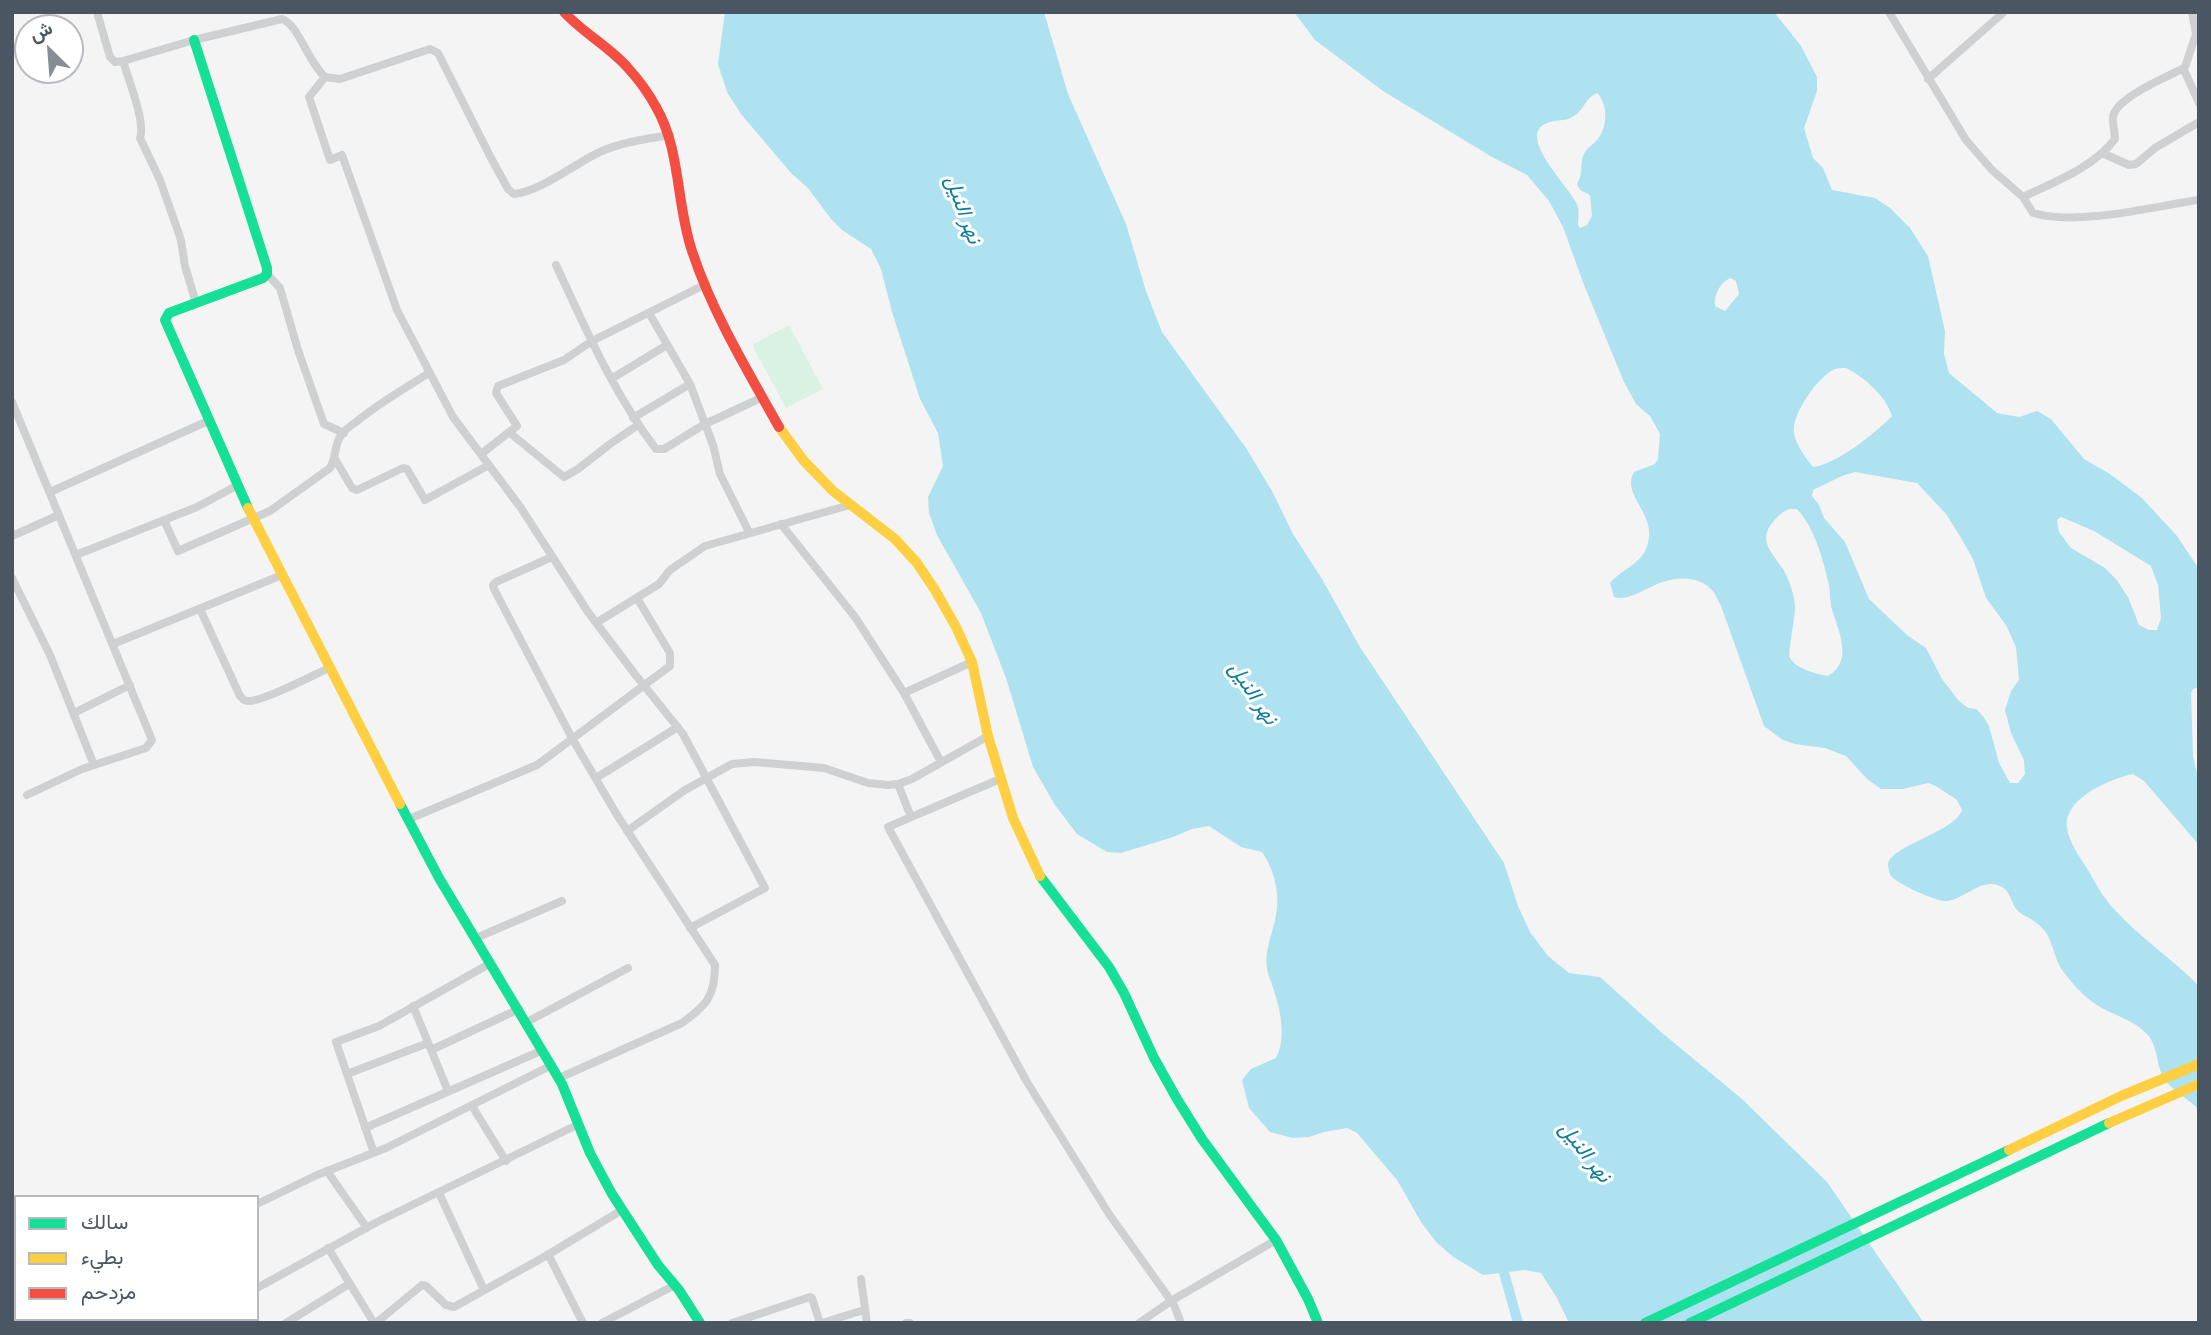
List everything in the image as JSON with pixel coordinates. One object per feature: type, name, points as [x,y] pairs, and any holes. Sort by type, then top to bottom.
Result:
[{"type":"street","points":[[97,12],[110,57],[115,62],[282,19],[293,26],[311,61],[325,77],[340,79],[430,49],[438,53],[491,158],[508,189],[514,194],[554,178],[604,150],[670,135]]},
{"type":"street","points":[[257,12],[260,24]]},
{"type":"street","points":[[564,12],[628,67],[656,106],[670,135],[683,220],[692,252],[745,366],[781,430],[804,461],[833,491],[875,522],[917,563],[956,627],[972,662],[988,736],[1013,818],[1040,876],[1109,968],[1177,1099],[1202,1139],[1276,1240],[1318,1323]]},
{"type":"street","points":[[1889,12],[1973,149],[2022,197],[2033,213],[2085,217],[2199,201]]},
{"type":"street","points":[[1928,79],[2004,12]]},
{"type":"street","points":[[2192,12],[2196,34],[2184,68],[2186,79],[2199,103]]},
{"type":"street","points":[[194,40],[267,274],[280,288],[324,424],[344,433]]},
{"type":"street","points":[[122,61],[138,113],[142,132],[140,138],[160,180],[181,240],[196,303]]},
{"type":"street","points":[[2022,197],[2102,153],[2115,139],[2113,117],[2116,108],[2136,93],[2184,68]]},
{"type":"street","points":[[325,77],[309,97],[330,160],[342,155],[397,310],[429,373],[460,427],[489,465],[596,623],[678,727],[765,888],[690,928]]},
{"type":"street","points":[[2102,153],[2129,164],[2136,164],[2155,148],[2199,122]]},
{"type":"street","points":[[556,265],[611,379],[635,422],[656,449],[659,450],[762,397]]},
{"type":"street","points":[[267,274],[263,278],[169,313],[165,320],[253,519],[439,878],[552,1065],[590,1153],[622,1210],[657,1265],[675,1285],[700,1323]]},
{"type":"street","points":[[481,454],[517,426],[496,393],[498,386],[564,360],[592,341],[706,284]]},
{"type":"street","points":[[649,313],[690,384],[720,474],[749,532]]},
{"type":"street","points":[[611,379],[667,345]]},
{"type":"street","points":[[164,520],[178,551],[270,511],[330,468],[335,459],[339,438],[344,433],[378,404],[429,373]]},
{"type":"street","points":[[510,433],[564,477],[578,470],[635,422],[690,384]]},
{"type":"street","points":[[12,402],[151,736],[151,743],[146,748],[94,765],[27,795]]},
{"type":"street","points":[[50,492],[208,421]]},
{"type":"street","points":[[335,459],[352,488],[356,490],[403,468],[407,469],[425,500],[489,465]]},
{"type":"street","points":[[76,555],[197,507],[237,485]]},
{"type":"street","points":[[596,623],[659,584],[670,570],[705,546],[850,505]]},
{"type":"street","points":[[12,536],[59,515]]},
{"type":"street","points":[[781,524],[856,617],[904,693],[941,762]]},
{"type":"street","points":[[552,557],[493,585],[573,740],[627,831],[715,965],[715,984],[699,1011],[682,1023],[559,1078]]},
{"type":"street","points":[[113,644],[282,575]]},
{"type":"street","points":[[12,578],[50,655],[94,765]]},
{"type":"street","points":[[409,820],[528,769],[573,740],[670,666],[670,653],[637,598]]},
{"type":"street","points":[[200,609],[243,700],[253,701],[329,668]]},
{"type":"street","points":[[904,693],[972,662]]},
{"type":"street","points":[[74,713],[130,685]]},
{"type":"street","points":[[596,778],[678,727]]},
{"type":"street","points":[[627,831],[706,778],[732,764],[754,762],[824,768],[868,783],[898,784],[912,779],[988,736]]},
{"type":"street","points":[[1000,779],[888,827],[1027,1082],[1109,1214],[1171,1301],[1181,1323]]},
{"type":"street","points":[[898,784],[911,817]]},
{"type":"street","points":[[476,938],[562,901]]},
{"type":"street","points":[[374,1153],[336,1042],[373,1028],[491,963]]},
{"type":"street","points":[[527,1022],[628,968]]},
{"type":"street","points":[[413,1006],[448,1091]]},
{"type":"street","points":[[347,1074],[429,1046],[519,1009]]},
{"type":"street","points":[[365,1128],[543,1050]]},
{"type":"street","points":[[1645,1323],[2120,1096],[2199,1064]]},
{"type":"street","points":[[259,1203],[327,1171],[374,1153],[552,1065]]},
{"type":"street","points":[[1690,1323],[2129,1113],[2199,1084]]},
{"type":"street","points":[[472,1106],[506,1161]]},
{"type":"street","points":[[259,1287],[367,1228],[577,1125]]},
{"type":"street","points":[[327,1171],[367,1228]]},
{"type":"street","points":[[439,1193],[484,1290]]},
{"type":"street","points":[[328,1248],[375,1323],[422,1284],[450,1308],[622,1210]]},
{"type":"street","points":[[1139,1323],[1171,1301],[1276,1240]]},
{"type":"street","points":[[548,1254],[583,1323]]},
{"type":"street","points":[[861,1279],[867,1323]]},
{"type":"street","points":[[286,1323],[349,1284]]},
{"type":"street","points":[[602,1323],[675,1285]]},
{"type":"street","points":[[732,1323],[810,1297],[822,1323],[864,1310]]},
{"type":"green space","points":[[789,325],[823,389],[786,408],[752,345]]},
{"type":"water","name":"نهر النيل","points":[[725,12],[1044,12],[1068,94],[1126,224],[1146,291],[1162,332],[1246,448],[1360,647],[1504,863],[1530,932],[1548,956],[1569,973],[1600,977],[1742,1099],[1827,1182],[1924,1323],[1569,1323],[1541,1273],[1525,1270],[1483,1275],[1452,1256],[1436,1242],[1397,1180],[1357,1133],[1347,1128],[1293,1138],[1270,1132],[1249,1108],[1242,1080],[1251,1069],[1276,1058],[1281,1043],[1279,1009],[1266,962],[1277,912],[1276,884],[1267,859],[1262,852],[1241,847],[1209,826],[1192,829],[1121,853],[1107,852],[1077,834],[1055,805],[1033,767],[1006,678],[981,613],[937,535],[929,513],[928,497],[943,466],[938,433],[920,399],[881,269],[871,249],[842,230],[831,219],[808,188],[791,173],[741,114],[727,92],[718,64]]},
{"type":"water","points":[[1294,12],[1774,12],[1801,46],[1817,77],[1817,91],[1804,128],[1813,158],[1823,168],[1832,190],[1875,198],[1890,208],[1910,228],[1928,256],[1945,331],[1944,354],[1949,373],[1997,413],[2019,417],[2037,411],[2051,419],[2084,459],[2142,498],[2177,536],[2199,569],[2199,687],[2191,693],[2193,756],[2199,782],[2199,845],[2144,781],[2133,774],[2101,785],[2080,799],[2068,817],[2067,827],[2075,850],[2111,906],[2199,986],[2199,1109],[2166,1081],[2153,1043],[2146,1033],[2091,1001],[2072,983],[2059,965],[2045,931],[2016,909],[2005,889],[1988,884],[1955,899],[1943,901],[1901,884],[1891,876],[1888,865],[1891,858],[1957,818],[1962,810],[1957,800],[1928,783],[1903,789],[1881,789],[1867,779],[1846,756],[1825,748],[1783,740],[1764,726],[1721,606],[1707,585],[1691,579],[1675,579],[1628,597],[1614,597],[1610,583],[1639,559],[1646,549],[1648,526],[1632,490],[1631,481],[1634,472],[1655,464],[1658,459],[1660,434],[1650,416],[1636,404],[1624,382],[1563,227],[1549,201],[1527,175],[1383,91],[1315,40]],"holes":[[[1597,93],[1601,97],[1605,122],[1601,135],[1586,150],[1582,159],[1577,184],[1580,190],[1590,195],[1592,216],[1587,225],[1580,228],[1577,204],[1542,152],[1538,132],[1547,123],[1574,116]],[[1731,278],[1736,281],[1739,294],[1725,311],[1715,306],[1717,293],[1724,282]],[[1846,368],[1867,382],[1885,401],[1892,416],[1866,439],[1843,454],[1813,467],[1801,451],[1795,437],[1794,425],[1807,397],[1821,379],[1835,369]],[[1855,472],[1917,483],[1946,514],[1973,559],[1986,598],[2006,625],[2016,647],[2019,680],[2011,691],[2005,710],[2011,733],[2024,760],[2025,774],[2018,783],[2010,783],[1999,763],[1989,726],[1983,716],[1976,709],[1968,708],[1959,701],[1942,679],[1926,648],[1907,635],[1869,599],[1845,542],[1824,518],[1812,496],[1813,490]],[[1797,509],[1803,517],[1818,545],[1824,565],[1831,606],[1842,644],[1841,662],[1828,676],[1802,668],[1790,658],[1794,596],[1785,573],[1766,541],[1768,529],[1784,511]],[[2061,517],[2094,531],[2151,566],[2158,585],[2161,618],[2157,630],[2149,630],[2139,625],[2128,597],[2116,579],[2105,568],[2071,548],[2059,532],[2057,520]]]},
{"type":"waterway","points":[[1500,1258],[1518,1323]]},
{"type":"traffic: fast","points":[[194,40],[267,274],[263,278],[169,313],[165,320],[248,508]]},
{"type":"traffic: fast","points":[[400,804],[439,878],[562,1084],[590,1153],[612,1194],[700,1323]]},
{"type":"traffic: fast","points":[[1040,876],[1109,967],[1177,1099],[1202,1139],[1276,1240],[1318,1323]]},
{"type":"traffic: fast","points":[[1690,1323],[2109,1123]]},
{"type":"traffic: fast","points":[[1645,1323],[2009,1150]]},
{"type":"traffic: slow","points":[[779,427],[804,461],[833,491],[895,539],[917,563],[935,590],[972,662],[988,736],[1013,818],[1040,876]]},
{"type":"traffic: slow","points":[[248,508],[400,804]]},
{"type":"traffic: slow","points":[[2009,1150],[2121,1096],[2199,1064]]},
{"type":"traffic: slow","points":[[2109,1123],[2199,1084]]},
{"type":"traffic: jam","points":[[564,12],[621,60],[656,107],[670,141],[687,233],[700,274],[731,340],[779,427]]}]
